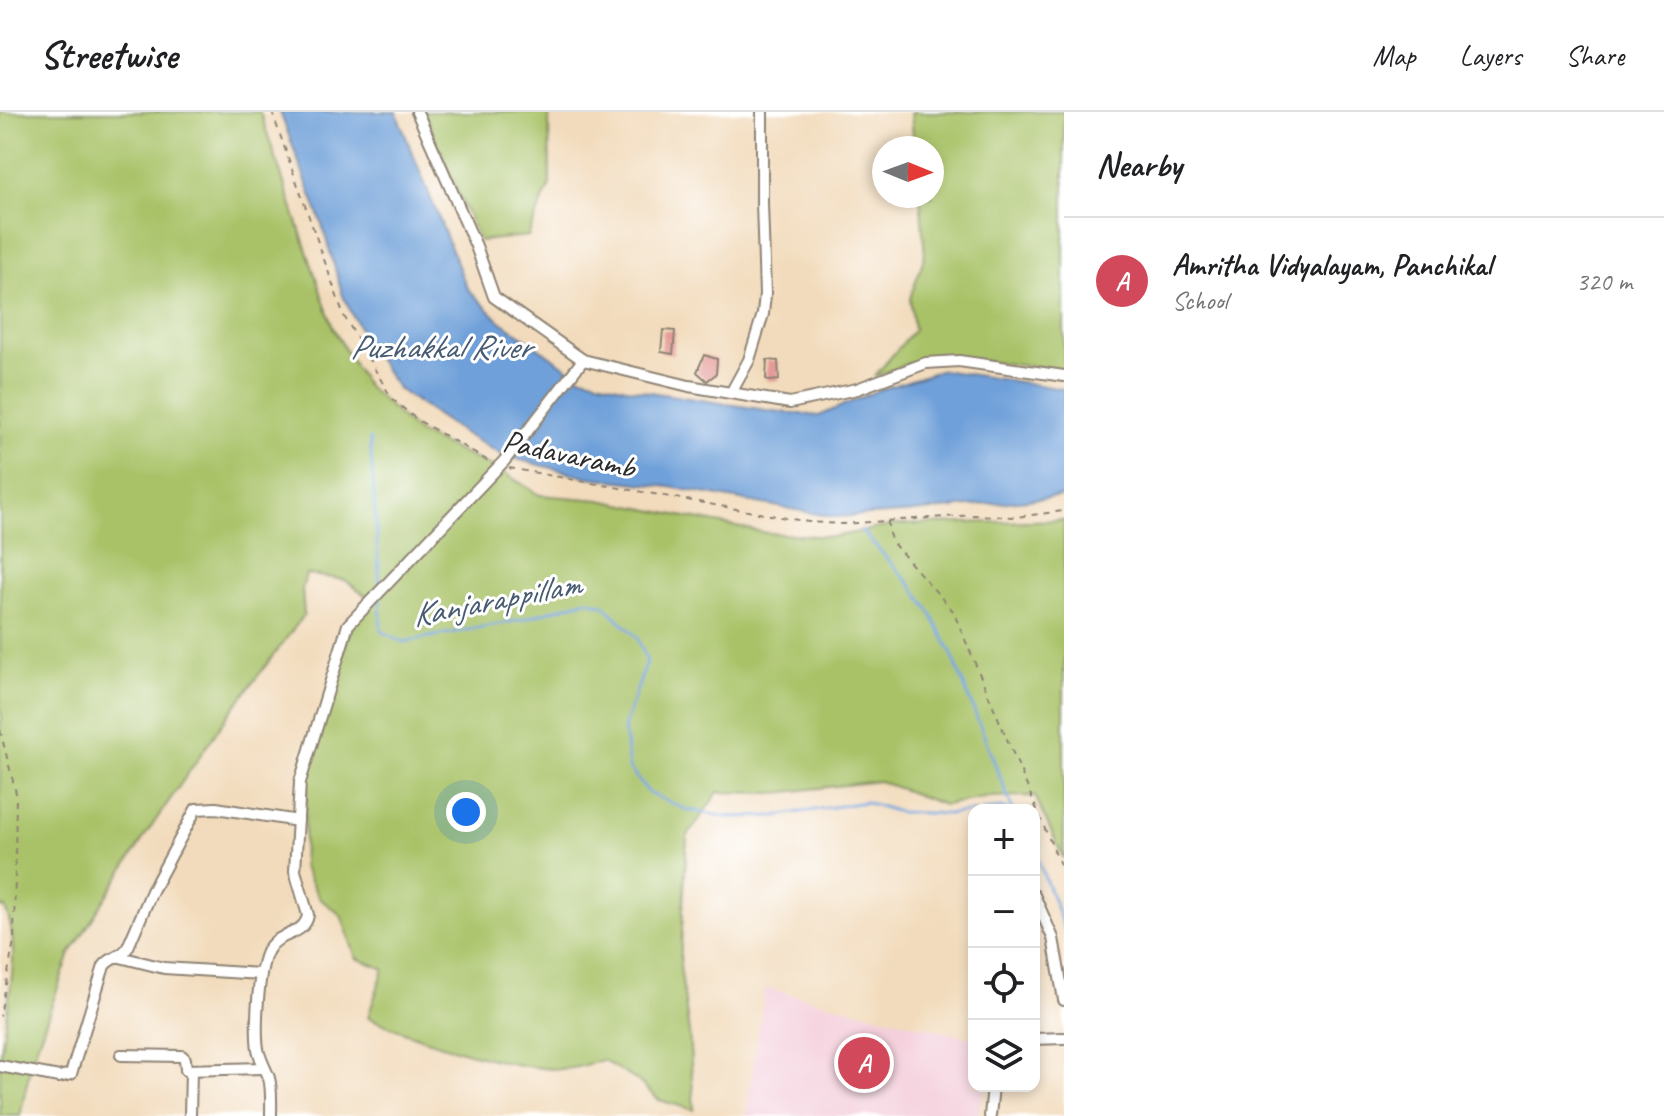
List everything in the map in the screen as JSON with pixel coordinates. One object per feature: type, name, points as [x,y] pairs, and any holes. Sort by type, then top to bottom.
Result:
[{"type":"street","points":[[417,112],[476,246],[494,297],[583,360],[689,386],[790,403],[857,389],[926,363],[959,361],[1064,376]]},
{"type":"street","points":[[731,393],[749,360],[763,314],[762,112]]},
{"type":"street","points":[[271,1116],[269,1077],[263,1068],[258,1048],[261,974],[269,946],[307,921],[295,871],[300,782],[348,625],[503,463],[583,360]]},
{"type":"street","points":[[120,957],[128,947],[152,891],[196,809],[216,808],[298,821]]},
{"type":"street","points":[[1040,909],[1053,938],[1064,1000]]},
{"type":"street","points":[[0,1066],[59,1077],[71,1074],[104,966],[109,960],[120,957],[164,968],[261,974]]},
{"type":"street","points":[[1040,1039],[1064,1038]]},
{"type":"street","points":[[121,1055],[182,1056],[186,1070],[263,1068]]},
{"type":"street","points":[[190,1116],[191,1070]]},
{"type":"street","points":[[990,1116],[992,1092]]},
{"type":"path","name":"Padavaramb","points":[[272,112],[344,316],[392,399],[452,442],[523,472],[601,483],[809,522],[842,524],[974,515],[1015,517],[1064,511]]},
{"type":"path","points":[[888,521],[892,542],[953,611],[1064,874]]},
{"type":"path","points":[[0,730],[16,793],[14,941],[0,1016]]},
{"type":"shaded area","points":[[765,988],[968,1038],[968,1092],[983,1092],[978,1116],[746,1116]]},
{"type":"green space","points":[[0,112],[260,112],[333,328],[365,384],[418,433],[499,470],[540,495],[600,500],[767,533],[833,537],[894,525],[1064,520],[1064,859],[1035,796],[990,797],[944,805],[879,781],[777,793],[718,792],[687,837],[680,966],[689,1032],[694,1110],[659,1100],[639,1082],[603,1060],[572,1068],[527,1066],[469,1053],[368,1017],[384,969],[356,958],[341,915],[319,898],[303,867],[308,772],[352,624],[374,602],[345,580],[306,574],[302,589],[304,615],[226,718],[145,836],[70,954],[32,1060],[20,1116],[0,1116],[0,1060],[13,944],[5,908],[0,907]]},
{"type":"green space","points":[[424,112],[549,112],[550,184],[528,236],[479,241]]},
{"type":"green space","points":[[911,112],[1064,112],[1064,370],[948,357],[913,362],[874,377],[914,330],[910,298],[925,255],[921,208],[944,208],[944,136],[913,136]]},
{"type":"water","name":"Puzhakkal River","points":[[280,112],[396,112],[467,288],[499,320],[579,376],[630,389],[819,416],[876,391],[942,370],[1064,389],[1064,496],[905,513],[834,517],[670,487],[588,477],[504,456],[463,433],[398,389],[367,344],[343,296],[321,221]]},
{"type":"building","points":[[663,330],[675,331],[673,354],[661,352]]},
{"type":"building","points":[[704,355],[717,359],[716,374],[707,381],[697,372]]},
{"type":"building","points":[[767,360],[778,361],[779,380],[766,379]]},
{"type":"waterway","name":"Kanjarappillam","points":[[370,439],[380,586]]},
{"type":"waterway","points":[[861,530],[912,586],[931,613],[951,652],[1011,804]]},
{"type":"waterway","name":"Kanjarappillam","points":[[380,598],[381,631],[403,642],[520,620],[587,600],[604,605],[637,637],[647,661],[624,727],[629,768],[649,793],[687,810],[728,817],[775,816],[865,802],[899,812],[968,812]]},
{"type":"waterway","name":"Kanjarappillam","points":[[1040,866],[1064,928]]},
{"type":"place","name":"Amritha Vidyalayam, Panchikal","points":[[864,1063]]}]
